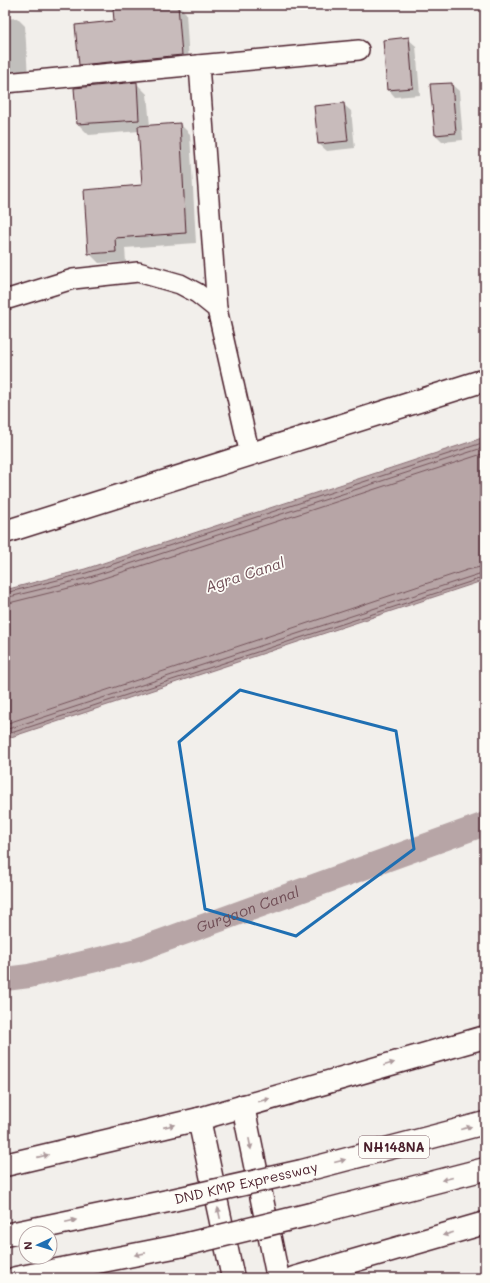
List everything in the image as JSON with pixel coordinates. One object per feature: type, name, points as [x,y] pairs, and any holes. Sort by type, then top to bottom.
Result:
[{"type":"main road","points":[[5,532],[485,380]]},
{"type":"main road","points":[[5,1165],[199,1119],[485,1037]]},
{"type":"main road","points":[[243,1106],[278,1278]]},
{"type":"main road","points":[[199,1119],[234,1278]]},
{"type":"main road","name":"DND KMP Expressway","points":[[5,1235],[302,1171],[485,1123]]},
{"type":"main road","points":[[16,1278],[178,1246],[311,1214],[485,1169]]},
{"type":"main road","points":[[294,1278],[485,1223]]},
{"type":"street","points":[[5,83],[359,50]]},
{"type":"street","points":[[199,65],[217,308],[250,455]]},
{"type":"street","points":[[5,300],[73,279],[138,272],[180,284],[197,293],[217,308]]},
{"type":"highlighted area","points":[[240,690],[396,731],[414,849],[296,936],[205,909],[179,742]]},
{"type":"water","name":"Agra Canal","points":[[485,437],[485,580],[5,739],[5,590],[85,569]]},
{"type":"building","points":[[178,5],[182,55],[79,65],[75,25],[114,21],[113,9]]},
{"type":"building","points":[[409,37],[413,88],[387,90],[383,40]]},
{"type":"building","points":[[137,82],[139,120],[77,124],[74,88]]},
{"type":"building","points":[[452,83],[456,133],[435,135],[430,84]]},
{"type":"building","points":[[344,103],[348,141],[318,144],[314,106]]},
{"type":"building","points":[[180,123],[186,233],[115,238],[116,252],[88,254],[84,190],[142,185],[138,126]]},
{"type":"waterway","name":"Gurgaon Canal","points":[[5,979],[29,976],[137,950],[485,824]]}]
